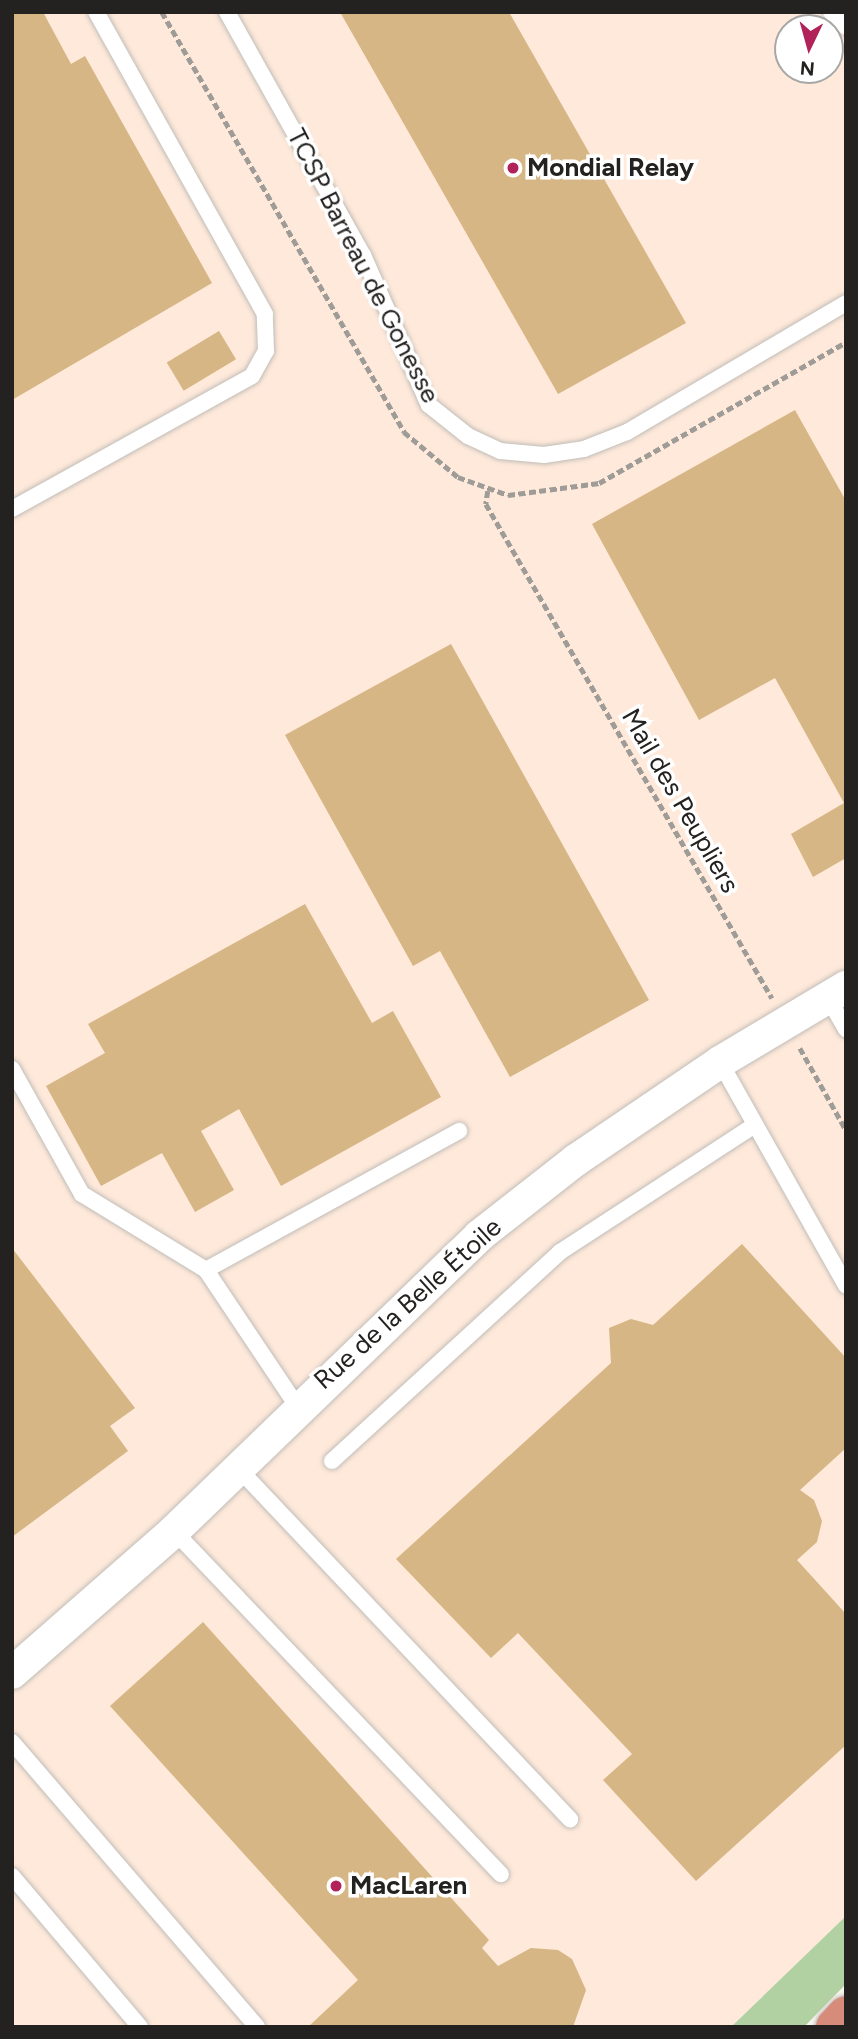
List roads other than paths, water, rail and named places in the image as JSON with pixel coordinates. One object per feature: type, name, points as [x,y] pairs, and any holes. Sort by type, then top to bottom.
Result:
[{"type":"highway","points":[[835,2027],[846,2015]]},
{"type":"street","name":"Rue de la Belle Étoile","points":[[12,1673],[174,1531],[297,1406],[479,1236],[576,1160],[720,1062],[837,992]]},
{"type":"lane","points":[[12,509],[252,376],[266,351],[265,314],[96,12]]},
{"type":"lane","name":"TCSP Barreau de Gonesse","points":[[227,12],[363,256],[429,405],[468,436],[500,451],[544,455],[584,449],[627,432],[846,303]]},
{"type":"lane","points":[[831,12],[846,27]]},
{"type":"lane","points":[[837,992],[846,1029]]},
{"type":"lane","points":[[720,1062],[753,1126],[846,1286]]},
{"type":"lane","points":[[12,1069],[82,1195],[206,1270],[297,1406]]},
{"type":"lane","points":[[332,1461],[560,1252],[753,1126]]},
{"type":"lane","points":[[206,1270],[459,1131]]},
{"type":"lane","points":[[237,1467],[570,1819]]},
{"type":"lane","points":[[174,1531],[501,1874]]},
{"type":"lane","points":[[12,1742],[257,2027]]},
{"type":"lane","points":[[12,1876],[140,2027]]},
{"type":"place","name":"Mondial Relay","points":[[513,168]]},
{"type":"place","name":"MacLaren","points":[[336,1886]]}]
